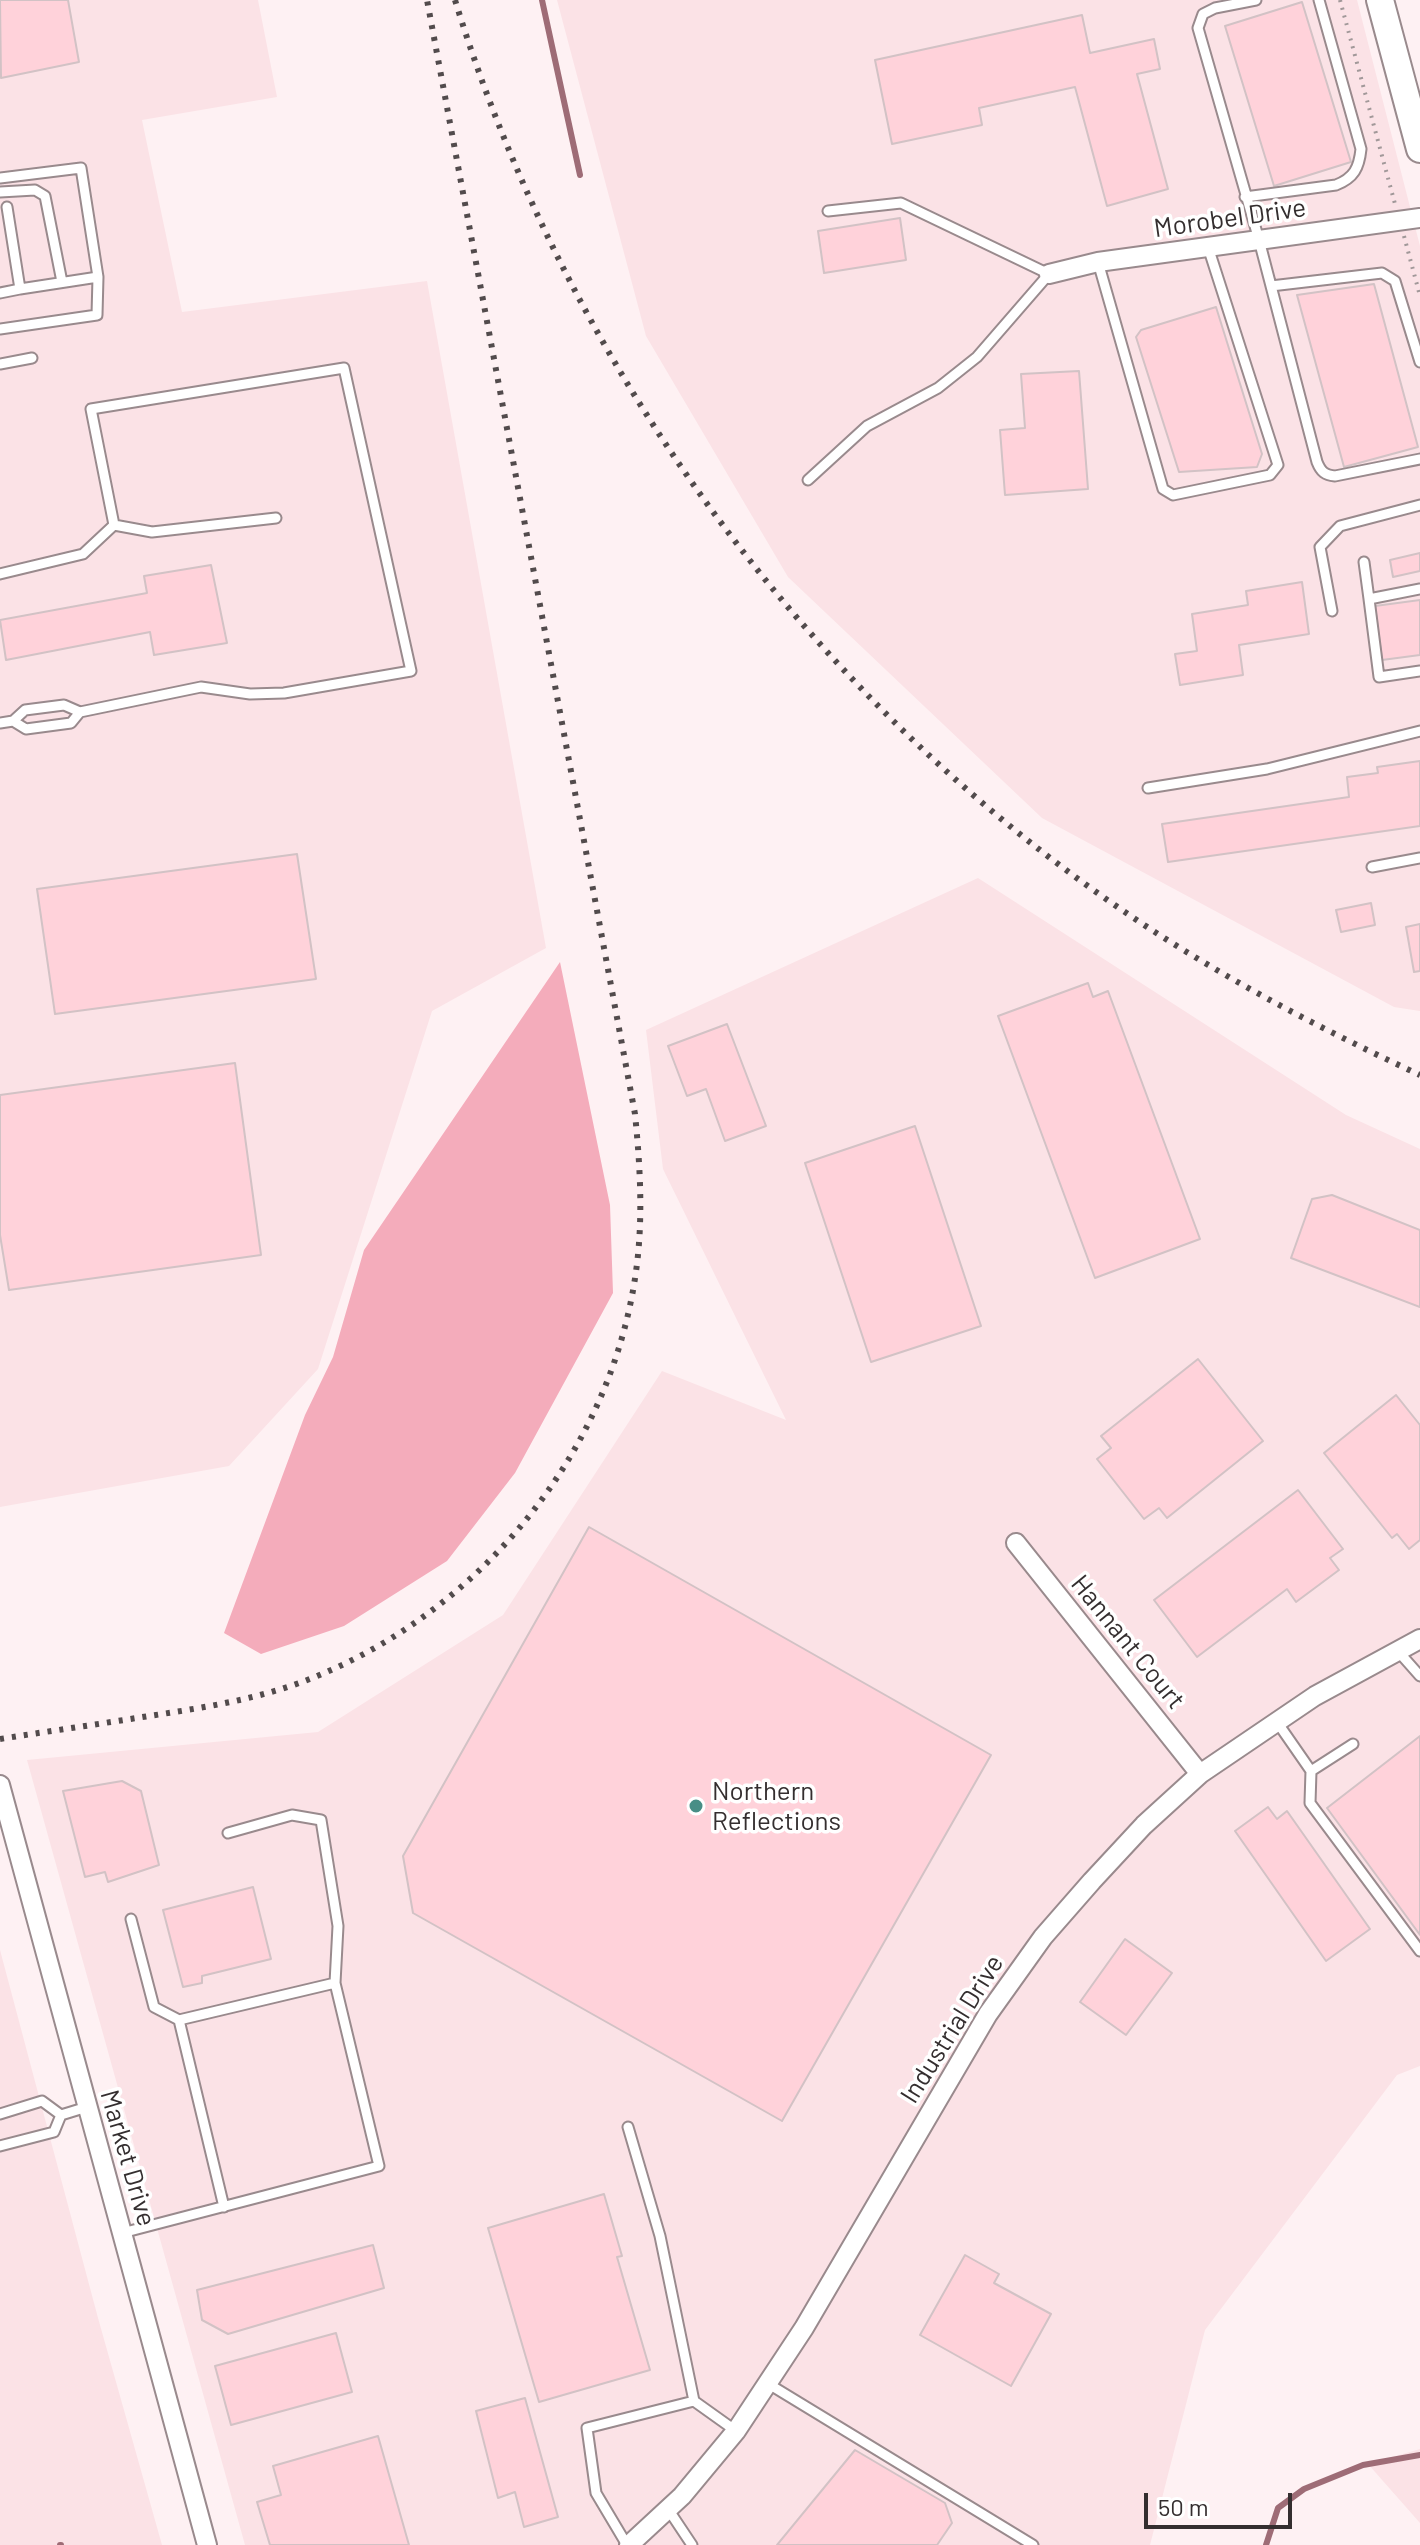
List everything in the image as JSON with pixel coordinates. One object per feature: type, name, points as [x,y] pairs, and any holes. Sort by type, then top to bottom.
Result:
[{"type":"main road","points":[[1380,0],[1420,149]]},
{"type":"street","name":"Morobel Drive","points":[[1049,274],[1098,262],[1420,218]]},
{"type":"street","name":"Hannant Court","points":[[1016,1543],[1200,1774]]},
{"type":"street","name":"Industrial Drive","points":[[628,2545],[682,2496],[736,2431],[804,2328],[988,2014],[1043,1937],[1144,1825],[1200,1774],[1315,1696],[1420,1639]]},
{"type":"street","name":"Market Drive","points":[[1,1796],[207,2545]]},
{"type":"lane","points":[[1256,0],[1215,8],[1203,14],[1198,28],[1320,470],[1335,476],[1420,459]]},
{"type":"lane","points":[[1245,197],[1336,185],[1348,180],[1359,167],[1361,149],[1319,0]]},
{"type":"lane","points":[[0,178],[81,168],[98,277],[97,315],[0,329]]},
{"type":"lane","points":[[0,192],[35,190],[45,196],[62,282]]},
{"type":"lane","points":[[808,480],[867,426],[938,388],[977,357],[1049,274],[901,203],[828,211]]},
{"type":"lane","points":[[7,207],[20,289]]},
{"type":"lane","points":[[1098,262],[1163,489],[1173,495],[1270,475],[1278,465],[1208,247]]},
{"type":"lane","points":[[1271,286],[1382,273],[1390,276],[1395,281],[1420,362]]},
{"type":"lane","points":[[0,293],[98,277]]},
{"type":"lane","points":[[0,364],[32,358]]},
{"type":"lane","points":[[0,723],[13,721],[25,710],[64,705],[80,712],[201,687],[250,694],[284,693],[411,671],[344,368],[91,409],[114,525]]},
{"type":"lane","points":[[1332,611],[1320,547],[1340,526],[1420,505]]},
{"type":"lane","points":[[114,525],[152,532],[276,518]]},
{"type":"lane","points":[[0,574],[83,554],[114,525]]},
{"type":"lane","points":[[1364,562],[1379,677],[1420,671]]},
{"type":"lane","points":[[1369,599],[1420,589]]},
{"type":"lane","points":[[13,721],[26,729],[71,723],[80,712]]},
{"type":"lane","points":[[1148,788],[1267,769],[1420,731]]},
{"type":"lane","points":[[1372,867],[1420,858]]},
{"type":"lane","points":[[1397,1650],[1420,1676]]},
{"type":"lane","points":[[1277,1722],[1311,1771],[1310,1803],[1420,1951]]},
{"type":"lane","points":[[1311,1771],[1353,1744]]},
{"type":"lane","points":[[122,2233],[379,2166],[335,1983],[338,1926],[321,1820],[292,1815],[228,1833]]},
{"type":"lane","points":[[131,1919],[154,2007],[179,2020],[335,1983]]},
{"type":"lane","points":[[179,2020],[224,2207]]},
{"type":"lane","points":[[0,2114],[42,2101],[61,2115]]},
{"type":"lane","points":[[61,2115],[87,2107]]},
{"type":"lane","points":[[0,2146],[54,2132],[61,2115]]},
{"type":"lane","points":[[628,2127],[660,2236],[694,2401],[736,2431]]},
{"type":"lane","points":[[767,2383],[1033,2545]]},
{"type":"lane","points":[[628,2545],[596,2493],[587,2428],[694,2401]]},
{"type":"lane","points":[[668,2509],[692,2545]]},
{"type":"path","points":[[1340,0],[1420,296]]},
{"type":"shaded area","points":[[0,0],[258,0],[277,97],[142,120],[182,312],[427,281],[546,948],[432,1011],[318,1369],[229,1466],[0,1507]]},
{"type":"shaded area","points":[[557,0],[1357,0],[1420,246],[1420,1011],[1394,1007],[1042,818],[788,577],[646,336]]},
{"type":"shaded area","points":[[978,878],[1346,1115],[1420,1149],[1420,2066],[1397,2075],[1205,2330],[1150,2545],[245,2545],[27,1760],[318,1732],[503,1615],[662,1371],[786,1420],[663,1169],[646,1030]]},
{"type":"shaded area","points":[[560,962],[610,1205],[613,1293],[515,1473],[447,1561],[344,1626],[261,1654],[224,1633],[305,1415],[333,1357],[364,1250]]},
{"type":"shaded area","points":[[0,1950],[98,2318],[162,2545],[0,2545]]},
{"type":"shaded area","points":[[1420,2449],[1420,2523],[1368,2464]]},
{"type":"building","points":[[0,0],[68,0],[79,62],[1,78]]},
{"type":"building","points":[[1302,2],[1351,162],[1274,186],[1225,26]]},
{"type":"building","points":[[1082,15],[1090,53],[1154,39],[1160,69],[1137,74],[1168,189],[1107,206],[1075,87],[979,108],[982,125],[892,144],[875,60]]},
{"type":"building","points":[[900,218],[906,260],[824,273],[818,231]]},
{"type":"building","points":[[1374,284],[1418,447],[1344,467],[1297,295]]},
{"type":"building","points":[[1216,307],[1262,454],[1257,467],[1179,472],[1136,337],[1141,330]]},
{"type":"building","points":[[1079,371],[1088,489],[1005,495],[1000,430],[1025,428],[1021,374]]},
{"type":"building","points":[[1420,553],[1420,571],[1393,577],[1390,560]]},
{"type":"building","points":[[211,565],[227,643],[154,655],[150,632],[6,660],[0,620],[147,593],[144,576]]},
{"type":"building","points":[[1302,582],[1309,634],[1239,645],[1243,675],[1180,685],[1175,654],[1197,651],[1192,614],[1248,605],[1246,591]]},
{"type":"building","points":[[1420,600],[1420,655],[1382,660],[1375,606]]},
{"type":"building","points":[[1420,761],[1420,826],[1168,862],[1162,824],[1349,797],[1347,777],[1378,773],[1377,767]]},
{"type":"building","points":[[297,854],[316,979],[55,1014],[37,889]]},
{"type":"building","points":[[1371,903],[1375,925],[1341,932],[1336,910]]},
{"type":"building","points":[[1420,924],[1420,971],[1414,972],[1406,927]]},
{"type":"building","points":[[1088,983],[1093,997],[1108,991],[1200,1239],[1095,1278],[998,1016]]},
{"type":"building","points":[[727,1024],[766,1126],[725,1141],[706,1089],[687,1096],[668,1046]]},
{"type":"building","points":[[235,1063],[261,1255],[9,1290],[0,1235],[0,1095]]},
{"type":"building","points":[[915,1126],[981,1326],[871,1362],[805,1163]]},
{"type":"building","points":[[1332,1195],[1420,1230],[1420,1307],[1291,1258],[1312,1199]]},
{"type":"building","points":[[1198,1359],[1263,1441],[1167,1518],[1159,1508],[1144,1519],[1097,1459],[1111,1448],[1101,1436]]},
{"type":"building","points":[[1396,1395],[1420,1425],[1420,1540],[1409,1549],[1397,1534],[1392,1538],[1324,1453]]},
{"type":"building","points":[[1298,1490],[1343,1549],[1330,1558],[1339,1570],[1296,1602],[1287,1589],[1197,1657],[1154,1600]]},
{"type":"building","name":"Northern Reflections","points":[[589,1527],[991,1755],[782,2121],[413,1913],[403,1856]]},
{"type":"building","points":[[1420,1736],[1420,1935],[1327,1808]]},
{"type":"building","points":[[122,1781],[141,1791],[159,1865],[108,1882],[105,1872],[85,1877],[63,1791]]},
{"type":"building","points":[[1268,1807],[1277,1819],[1287,1811],[1370,1929],[1326,1961],[1235,1831]]},
{"type":"building","points":[[253,1887],[271,1959],[202,1976],[202,1983],[183,1987],[163,1910]]},
{"type":"building","points":[[1125,1939],[1172,1973],[1126,2035],[1080,2002]]},
{"type":"building","points":[[604,2194],[622,2256],[617,2257],[650,2370],[539,2402],[488,2228]]},
{"type":"building","points":[[373,2245],[384,2288],[228,2334],[202,2320],[197,2290]]},
{"type":"building","points":[[965,2255],[999,2274],[994,2283],[1051,2314],[1011,2386],[920,2335]]},
{"type":"building","points":[[336,2333],[352,2392],[231,2425],[215,2366]]},
{"type":"building","points":[[525,2398],[558,2517],[524,2527],[515,2492],[498,2498],[476,2411]]},
{"type":"building","points":[[378,2436],[409,2545],[270,2545],[257,2502],[281,2495],[273,2466]]},
{"type":"building","points":[[855,2450],[945,2503],[952,2523],[937,2545],[777,2545]]},
{"type":"waterway","points":[[542,0],[580,175]]},
{"type":"waterway","points":[[1266,2545],[1278,2508],[1304,2489],[1363,2465],[1420,2455]]},
{"type":"railway","points":[[0,1739],[188,1710],[265,1694],[302,1682],[366,1653],[425,1615],[479,1570],[527,1519],[567,1461],[600,1399],[623,1333],[637,1264],[640,1226],[635,1114],[427,0]]},
{"type":"railway","points":[[455,0],[505,141],[568,278],[643,409],[729,534],[825,650],[931,757],[1046,855],[1169,941],[1230,978],[1420,1075]]},
{"type":"place","name":"Northern Reflections","points":[[696,1806]]}]
